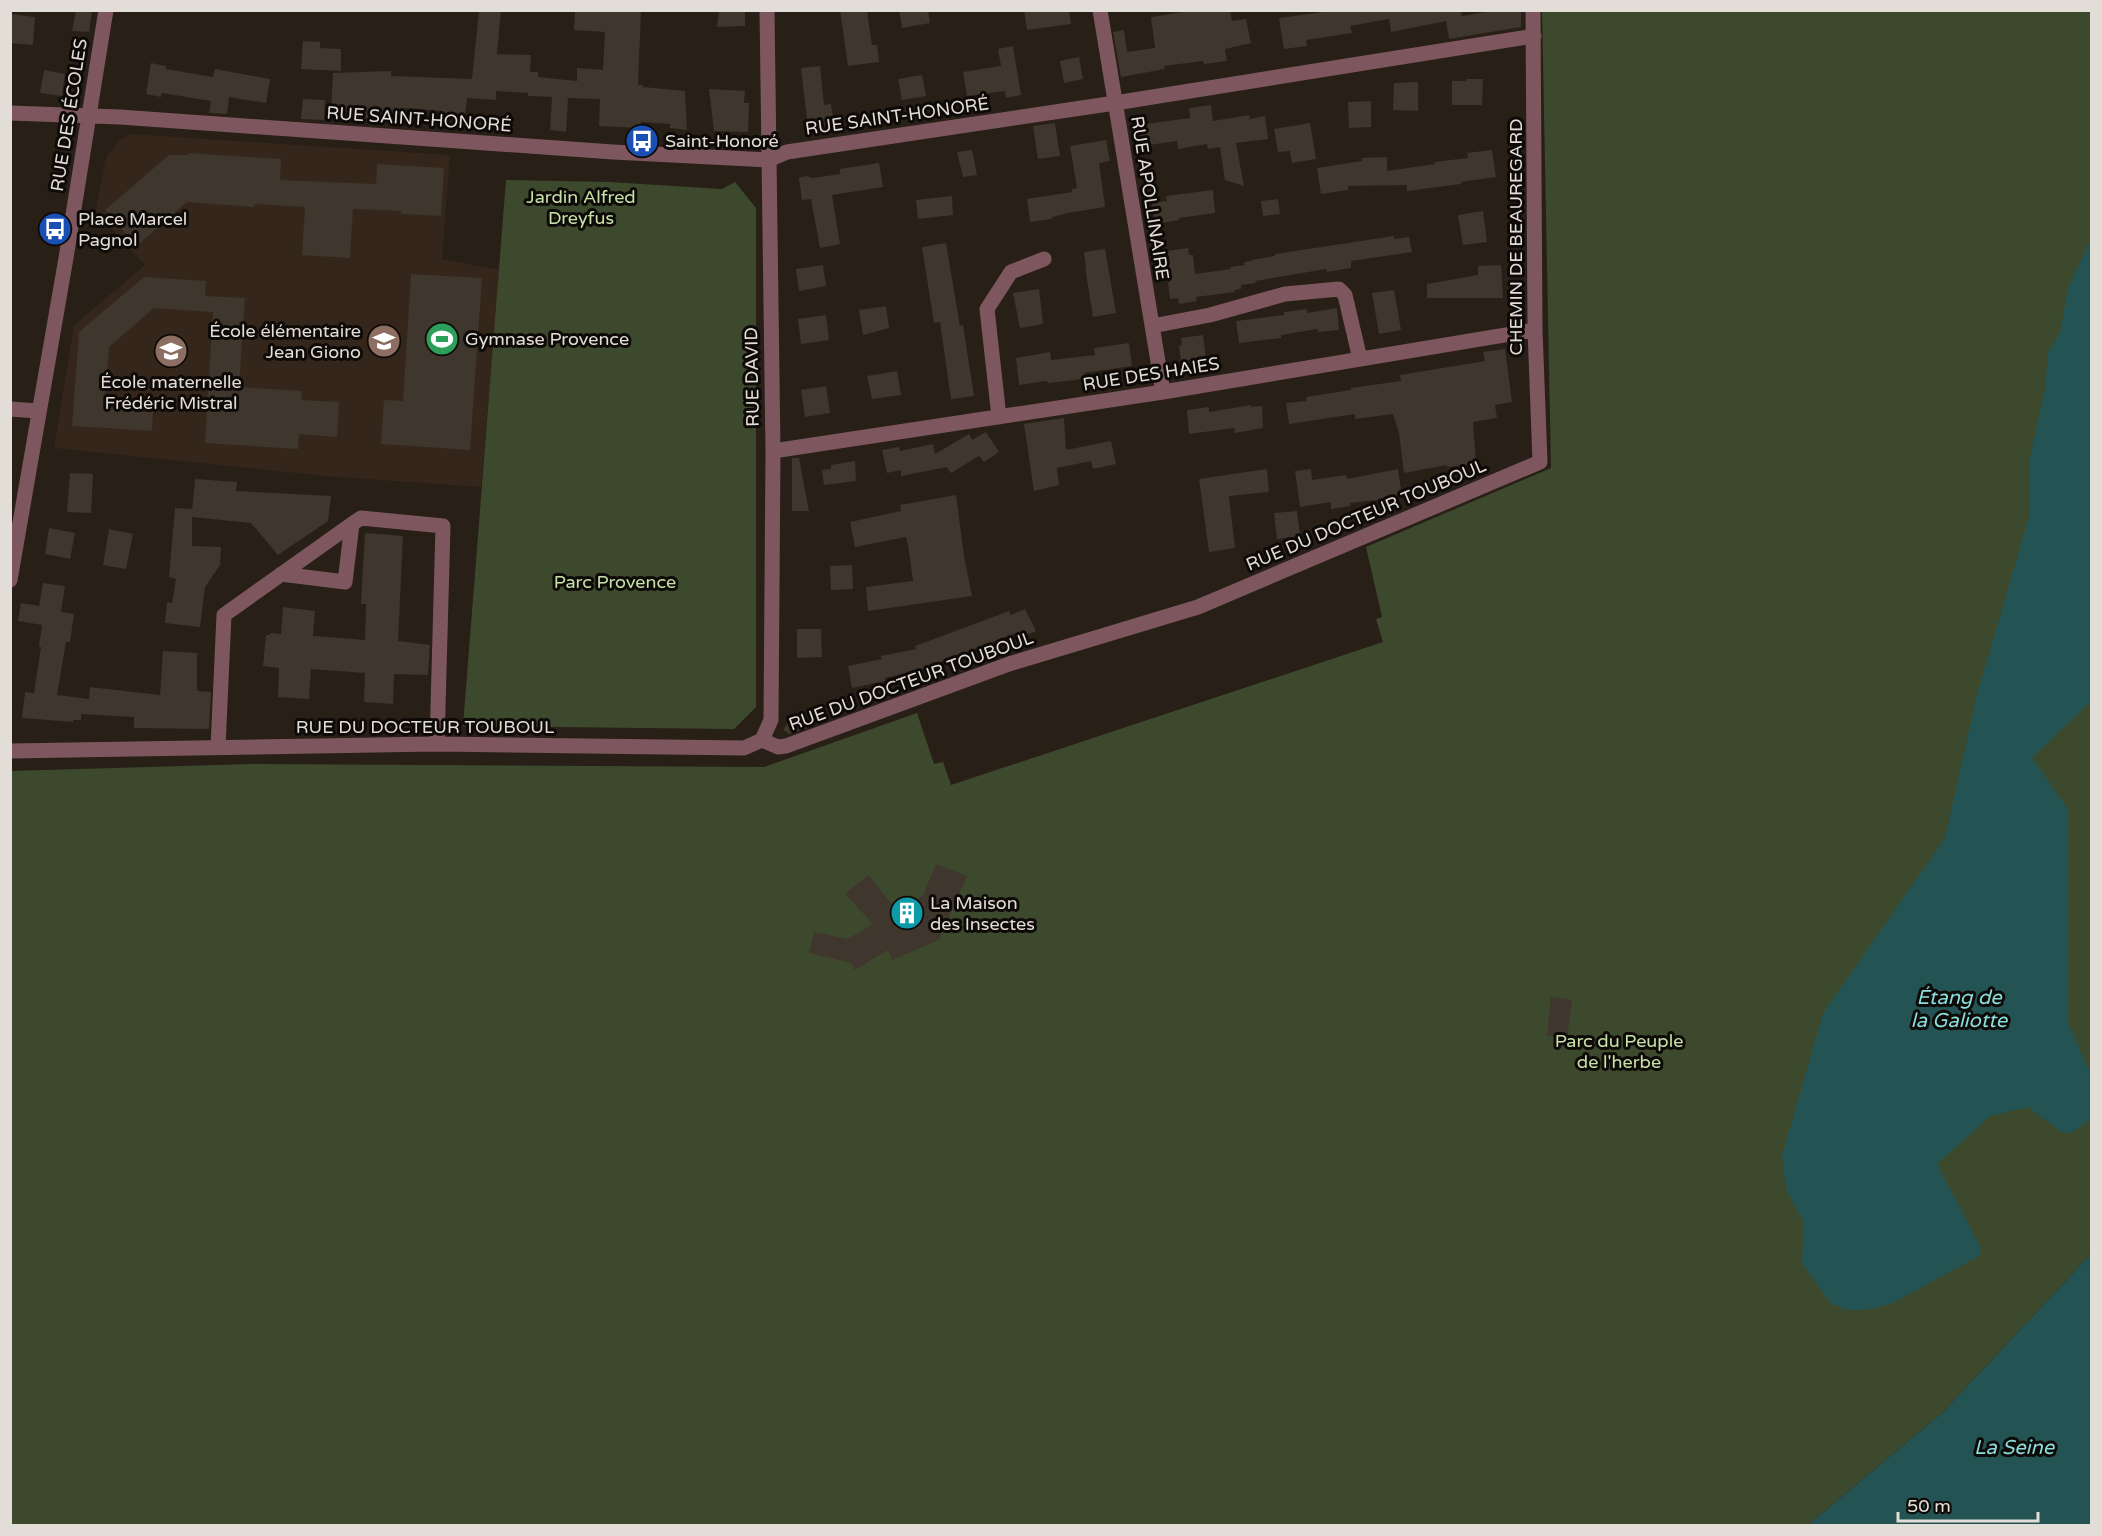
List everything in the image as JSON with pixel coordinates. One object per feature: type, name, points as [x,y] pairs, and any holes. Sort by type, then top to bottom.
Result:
[{"type":"street","name":"RUE DES ÉCOLES","points":[[10,580],[16,520],[39,411],[66,258],[106,10]]},
{"type":"street","name":"RUE DAVID","points":[[762,741],[771,720],[773,451],[767,10]]},
{"type":"street","name":"RUE APOLLINAIRE","points":[[1100,10],[1163,392]]},
{"type":"street","name":"CHEMIN DE BEAUREGARD","points":[[1533,10],[1535,330],[1540,462]]},
{"type":"street","name":"RUE SAINT-HONORÉ","points":[[10,112],[132,118],[613,152],[768,160],[787,152],[1115,104],[1534,36]]},
{"type":"street","points":[[999,417],[987,309],[1011,272],[1044,259]]},
{"type":"street","points":[[1152,326],[1210,315],[1285,294],[1339,289],[1345,295],[1359,359]]},
{"type":"street","name":"RUE DES HAIES","points":[[773,451],[1163,392],[1535,330]]},
{"type":"street","points":[[10,409],[39,411]]},
{"type":"street","name":"RUE DU DOCTEUR TOUBOUL","points":[[10,751],[437,744],[744,748],[762,741],[778,747],[786,746],[1009,664],[1198,607],[1540,462]]},
{"type":"street","points":[[218,747],[224,615],[361,518],[443,526],[437,744]]},
{"type":"street","points":[[282,574],[345,582],[352,524]]},
{"type":"shaded area","name":"École élémentaire Jean Giono","points":[[131,134],[450,155],[442,259],[500,270],[481,487],[335,477],[54,448],[74,325],[145,265],[105,221],[94,219],[106,157],[119,141]]},
{"type":"green space","name":"Parc du Peuple de l'herbe","points":[[1542,11],[2091,11],[2091,1254],[1943,1412],[1808,1525],[11,1525],[10,771],[251,764],[764,767],[917,713],[934,764],[943,762],[951,785],[1383,642],[1376,619],[1382,617],[1366,547],[1551,468]]},
{"type":"green space","name":"Parc Provence","points":[[506,180],[610,182],[722,189],[735,182],[756,208],[756,707],[734,729],[463,726]]},
{"type":"water","name":"Étang de la Galiotte","points":[[2091,238],[2091,701],[2032,758],[2068,809],[2068,1022],[2091,1076],[2091,1119],[2071,1133],[2061,1132],[2028,1107],[1990,1116],[1937,1164],[1981,1248],[1979,1256],[1891,1304],[1865,1310],[1847,1310],[1831,1304],[1802,1264],[1804,1223],[1786,1189],[1782,1156],[1823,1013],[1945,838],[1977,695],[2030,513],[2030,457],[2045,390],[2048,352],[2060,333],[2068,288]]},
{"type":"water","name":"La Seine","points":[[2091,1254],[2091,1525],[1808,1525],[1943,1412]]},
{"type":"building","points":[[76,10],[92,10],[89,32],[72,31]]},
{"type":"building","points":[[479,10],[501,10],[497,54],[531,55],[530,72],[538,72],[538,77],[577,81],[577,68],[603,70],[605,32],[574,30],[575,10],[641,10],[638,85],[685,91],[687,130],[670,128],[670,124],[641,122],[640,128],[599,126],[600,99],[568,98],[566,132],[550,130],[552,97],[496,91],[496,100],[467,98],[465,115],[441,114],[441,111],[406,108],[406,115],[393,115],[393,123],[364,122],[365,113],[331,111],[333,73],[391,71],[391,76],[472,79]]},
{"type":"building","points":[[719,10],[745,10],[745,26],[717,27]]},
{"type":"building","points":[[840,10],[867,10],[872,45],[877,45],[879,62],[848,66]]},
{"type":"building","points":[[899,10],[928,10],[930,23],[902,28]]},
{"type":"building","points":[[1024,10],[1069,10],[1071,24],[1027,30]]},
{"type":"building","points":[[1196,10],[1230,10],[1232,21],[1246,19],[1251,43],[1225,49],[1227,61],[1204,64],[1203,61],[1164,66],[1165,69],[1121,77],[1113,32],[1124,30],[1127,52],[1155,48],[1151,17]]},
{"type":"building","points":[[1338,10],[1461,10],[1462,16],[1497,10],[1521,10],[1521,27],[1449,39],[1446,21],[1391,32],[1389,19],[1350,26],[1352,33],[1306,40],[1307,46],[1284,49],[1279,18]]},
{"type":"building","points":[[10,14],[35,17],[33,45],[10,43]]},
{"type":"building","points":[[303,41],[320,42],[320,48],[341,49],[341,71],[301,69]]},
{"type":"building","points":[[1013,46],[1021,95],[1006,98],[1005,91],[967,96],[963,72],[1001,66],[998,49]]},
{"type":"building","points":[[1079,57],[1083,79],[1064,83],[1060,61]]},
{"type":"building","points":[[151,63],[166,66],[166,69],[213,77],[215,69],[270,79],[266,103],[229,97],[227,114],[209,113],[211,101],[162,93],[161,97],[146,94]]},
{"type":"building","points":[[820,66],[824,105],[831,104],[834,124],[808,128],[801,68]]},
{"type":"building","points":[[44,70],[65,74],[62,96],[40,93]]},
{"type":"building","points":[[922,75],[926,96],[902,100],[898,79]]},
{"type":"building","points":[[1467,79],[1483,79],[1482,105],[1452,105],[1452,81],[1466,81]]},
{"type":"building","points":[[1418,82],[1418,111],[1393,110],[1394,83]]},
{"type":"building","points":[[709,89],[745,91],[744,103],[749,103],[748,132],[714,131]]},
{"type":"building","points":[[303,99],[325,100],[324,120],[301,119]]},
{"type":"building","points":[[1371,101],[1371,127],[1349,128],[1348,102]]},
{"type":"building","points":[[1211,105],[1213,121],[1249,115],[1250,119],[1265,116],[1268,139],[1236,143],[1244,186],[1225,180],[1220,147],[1208,149],[1207,144],[1178,149],[1177,141],[1142,146],[1139,125],[1190,118],[1189,108]]},
{"type":"building","points":[[1055,123],[1060,156],[1038,159],[1033,126]]},
{"type":"building","points":[[1310,123],[1316,159],[1292,163],[1290,151],[1278,152],[1274,129]]},
{"type":"building","points":[[1106,140],[1110,161],[1099,163],[1105,207],[1030,222],[1027,199],[1072,192],[1072,189],[1077,188],[1070,146]]},
{"type":"building","points":[[972,150],[977,175],[963,177],[957,152]]},
{"type":"building","points":[[1492,150],[1496,177],[1407,191],[1407,185],[1348,186],[1348,190],[1321,194],[1317,168],[1362,161],[1362,158],[1387,157],[1387,171],[1468,158],[1467,153]]},
{"type":"building","points":[[188,153],[281,159],[280,180],[376,184],[377,164],[444,168],[441,216],[402,214],[401,211],[353,209],[350,258],[302,255],[305,207],[255,204],[254,207],[187,202],[137,246],[105,210],[169,155],[188,155]]},
{"type":"building","points":[[879,163],[883,187],[832,195],[840,244],[820,248],[811,199],[802,200],[799,178],[840,174],[840,169]]},
{"type":"building","points":[[1213,190],[1215,213],[1155,224],[1152,203],[1167,201],[1166,196]]},
{"type":"building","points":[[952,196],[953,215],[918,219],[916,200]]},
{"type":"building","points":[[1278,199],[1280,214],[1263,216],[1261,201]]},
{"type":"building","points":[[1483,211],[1487,242],[1463,245],[1458,215]]},
{"type":"building","points":[[1394,236],[1394,239],[1409,237],[1412,252],[1351,261],[1351,268],[1327,272],[1326,269],[1255,281],[1256,283],[1241,285],[1241,289],[1234,290],[1235,292],[1196,297],[1197,301],[1179,304],[1178,298],[1170,299],[1166,251],[1188,248],[1189,255],[1193,255],[1195,274],[1231,269],[1230,267],[1245,265],[1244,262],[1275,256],[1275,254]]},
{"type":"building","points":[[946,243],[960,326],[963,325],[974,396],[951,399],[940,322],[934,323],[922,247]]},
{"type":"building","points":[[1105,249],[1116,313],[1093,317],[1084,252]]},
{"type":"building","points":[[823,265],[826,286],[799,291],[796,269]]},
{"type":"building","points":[[1501,265],[1503,298],[1427,298],[1427,284],[1478,275],[1478,266]]},
{"type":"building","name":"Gymnase Provence","points":[[411,274],[482,278],[470,450],[381,444],[384,400],[403,401]]},
{"type":"building","points":[[144,277],[206,281],[205,296],[245,298],[239,387],[302,391],[301,400],[339,402],[337,437],[299,434],[298,449],[205,443],[213,312],[154,308],[109,347],[104,408],[153,411],[152,431],[72,426],[79,332]]},
{"type":"building","points":[[1039,289],[1043,324],[1020,328],[1013,293]]},
{"type":"building","points":[[1394,290],[1401,330],[1379,334],[1372,293]]},
{"type":"building","points":[[886,306],[889,328],[863,335],[859,310]]},
{"type":"building","points":[[1337,308],[1339,330],[1318,332],[1317,329],[1281,335],[1281,338],[1239,343],[1236,321],[1284,315],[1284,312],[1307,309],[1307,313]]},
{"type":"building","points":[[826,315],[829,340],[801,344],[798,319]]},
{"type":"building","points":[[1203,335],[1206,358],[1181,361],[1179,346],[1182,345],[1181,338]]},
{"type":"building","points":[[1129,343],[1132,366],[1084,373],[1085,378],[1075,380],[1019,385],[1016,358],[1050,352],[1051,360],[1095,355],[1094,348]]},
{"type":"building","points":[[1505,349],[1512,402],[1495,405],[1497,418],[1473,422],[1476,464],[1447,467],[1447,465],[1404,473],[1399,433],[1393,414],[1355,419],[1355,414],[1289,424],[1286,403],[1307,401],[1306,397],[1351,390],[1351,388],[1401,381],[1400,375],[1485,361],[1483,352]]},
{"type":"building","points":[[897,371],[901,395],[872,399],[867,376]]},
{"type":"building","points":[[826,386],[830,413],[805,417],[801,390]]},
{"type":"building","points":[[1251,405],[1251,407],[1262,406],[1263,428],[1235,433],[1234,428],[1189,434],[1187,410],[1209,407],[1209,412]]},
{"type":"building","points":[[1064,418],[1066,450],[1111,441],[1116,464],[1093,469],[1091,461],[1057,468],[1059,485],[1034,491],[1024,424]]},
{"type":"building","points":[[986,432],[999,452],[984,462],[979,456],[951,473],[947,467],[901,476],[901,470],[887,473],[882,450],[899,447],[900,451],[933,444],[935,454],[969,434],[972,440]]},
{"type":"building","points":[[792,458],[799,458],[809,511],[792,511]]},
{"type":"building","points":[[855,461],[856,481],[824,485],[822,470],[831,469],[831,465]]},
{"type":"building","points":[[1267,469],[1269,492],[1229,496],[1235,548],[1209,552],[1199,479]]},
{"type":"building","points":[[1311,469],[1312,480],[1346,475],[1347,479],[1398,469],[1402,497],[1350,503],[1350,506],[1331,509],[1331,502],[1300,507],[1295,471]]},
{"type":"building","points":[[70,473],[93,474],[91,513],[67,512]]},
{"type":"building","points":[[195,479],[237,482],[236,491],[331,496],[328,521],[278,555],[251,523],[192,517],[192,546],[221,547],[220,565],[205,587],[200,627],[165,623],[167,602],[172,603],[176,579],[169,577],[175,508],[192,509],[192,512]]},
{"type":"building","points":[[956,495],[972,596],[868,611],[866,587],[913,581],[908,545],[906,537],[855,547],[850,522],[901,511],[900,505]]},
{"type":"building","points":[[1297,511],[1300,536],[1277,539],[1274,513]]},
{"type":"building","points":[[49,528],[75,533],[70,559],[45,554]]},
{"type":"building","points":[[109,529],[133,534],[126,569],[103,565]]},
{"type":"building","points":[[365,533],[403,536],[398,641],[430,645],[428,675],[394,674],[393,704],[364,702],[365,673],[311,669],[309,699],[278,697],[279,668],[263,666],[266,635],[281,634],[283,607],[315,611],[313,636],[365,640],[366,604],[361,604]]},
{"type":"building","points":[[852,565],[853,589],[831,590],[830,566]]},
{"type":"building","points":[[43,583],[65,586],[61,612],[74,614],[70,642],[66,642],[57,695],[89,699],[90,687],[160,695],[163,651],[197,653],[197,691],[211,692],[209,729],[134,728],[134,717],[81,714],[81,720],[73,720],[73,722],[22,718],[25,692],[34,693],[42,625],[18,621],[21,603],[39,606]]},
{"type":"building","points":[[1025,609],[1036,631],[1020,638],[1016,633],[919,670],[885,678],[885,681],[852,688],[848,666],[916,649],[915,646],[1009,611],[1011,615]]},
{"type":"building","points":[[797,629],[821,629],[822,657],[797,658]]},
{"type":"building","points":[[791,717],[808,728],[789,734],[783,730]]},
{"type":"building","name":"La Maison des Insectes","points":[[936,864],[967,876],[939,940],[892,960],[888,950],[855,970],[851,963],[809,953],[814,932],[848,939],[873,924],[845,894],[868,875],[895,908],[923,896]]},
{"type":"building","points":[[1551,997],[1572,1000],[1567,1039],[1547,1036]]},
{"type":"place","name":"Saint-Honoré","points":[[642,141]]},
{"type":"place","name":"Place Marcel Pagnol","points":[[55,229]]},
{"type":"place","name":"Gymnase Provence","points":[[442,339]]},
{"type":"place","name":"École élémentaire Jean Giono","points":[[384,341]]},
{"type":"place","name":"École maternelle Frédéric Mistral","points":[[171,351]]},
{"type":"place","name":"La Maison des Insectes","points":[[907,913]]},
{"type":"park label","name":"Jardin Alfred Dreyfus","points":[[581,207]]}]
